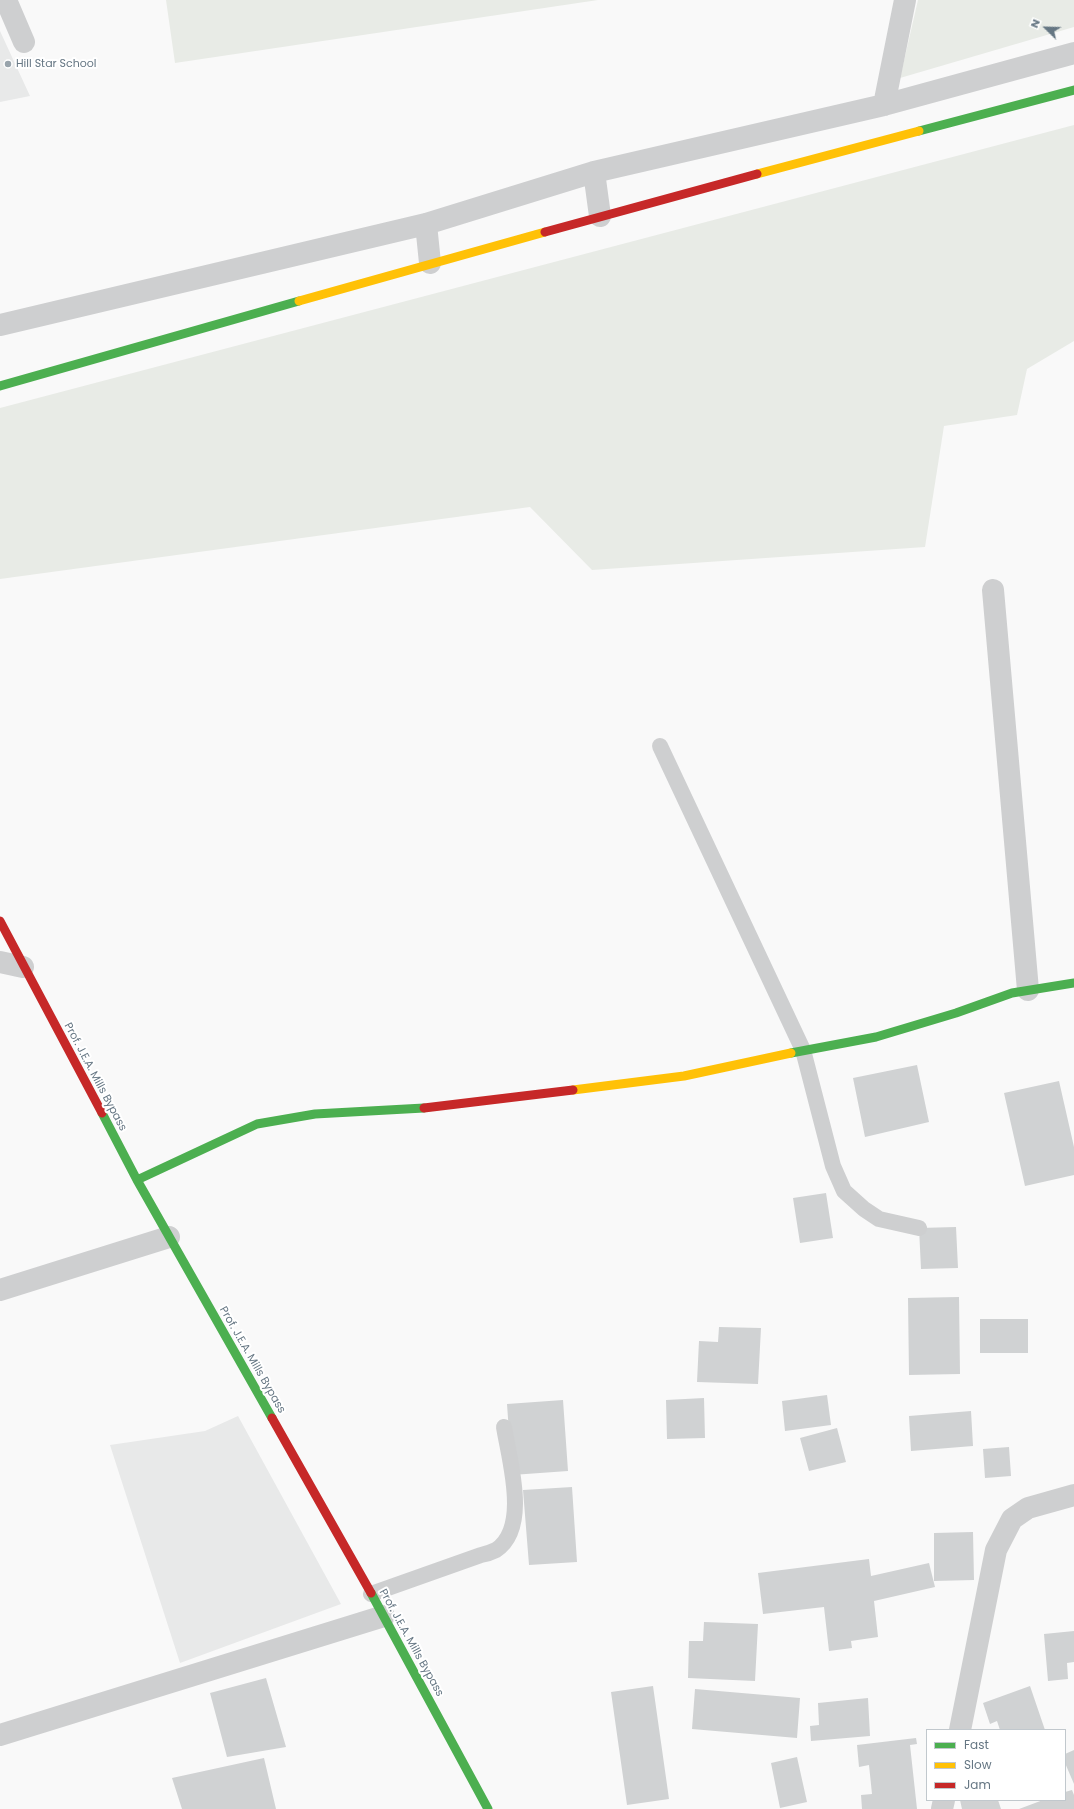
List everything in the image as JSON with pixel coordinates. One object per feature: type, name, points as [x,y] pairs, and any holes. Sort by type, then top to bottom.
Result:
[{"type":"street","points":[[6,0],[24,42]]},
{"type":"street","points":[[884,105],[905,0]]},
{"type":"street","points":[[0,325],[426,224],[594,172],[884,105],[1074,53]]},
{"type":"street","points":[[0,386],[600,216],[1074,90]]},
{"type":"street","points":[[594,172],[600,216]]},
{"type":"street","points":[[426,224],[430,263]]},
{"type":"street","points":[[993,590],[1028,990]]},
{"type":"street","name":"Prof. J.E.A. Mills Bypass","points":[[0,921],[137,1180],[372,1594],[488,1809]]},
{"type":"street","points":[[0,962],[23,967]]},
{"type":"street","points":[[137,1180],[257,1124],[315,1114],[411,1110],[684,1076],[803,1050],[876,1037],[956,1013],[1012,992],[1074,983]]},
{"type":"street","points":[[0,1290],[169,1237]]},
{"type":"street","points":[[960,1729],[996,1550],[1012,1519],[1028,1508],[1074,1495]]},
{"type":"street","points":[[0,1736],[384,1616]]},
{"type":"lane","points":[[660,746],[803,1050],[833,1166],[844,1191],[864,1209],[879,1219],[919,1228]]},
{"type":"lane","points":[[372,1594],[496,1550],[504,1541],[511,1531],[515,1496],[504,1427]]},
{"type":"shaded area","points":[[166,0],[598,0],[175,63]]},
{"type":"shaded area","points":[[918,0],[1074,0],[1074,27],[900,78]]},
{"type":"shaded area","name":"Hill Star School","points":[[0,31],[30,96],[0,102]]},
{"type":"shaded area","points":[[1074,125],[1074,341],[1027,369],[1017,415],[944,426],[925,547],[592,570],[530,507],[0,579],[0,408]]},
{"type":"shaded area","points":[[238,1416],[341,1604],[180,1663],[110,1445],[205,1431]]},
{"type":"building","points":[[917,1065],[929,1122],[865,1137],[853,1078]]},
{"type":"building","points":[[1059,1081],[1074,1147],[1074,1175],[1025,1186],[1004,1093]]},
{"type":"building","points":[[826,1193],[833,1238],[800,1243],[793,1198]]},
{"type":"building","points":[[956,1227],[958,1268],[921,1269],[919,1228]]},
{"type":"building","points":[[959,1297],[960,1374],[909,1375],[908,1298]]},
{"type":"building","points":[[980,1319],[1028,1319],[1028,1353],[980,1353]]},
{"type":"building","points":[[719,1327],[761,1328],[758,1384],[697,1382],[699,1341],[718,1342]]},
{"type":"building","points":[[827,1395],[831,1425],[785,1431],[782,1401]]},
{"type":"building","points":[[704,1398],[705,1438],[667,1439],[666,1400]]},
{"type":"building","points":[[563,1400],[568,1471],[512,1475],[507,1404]]},
{"type":"building","points":[[971,1411],[973,1446],[911,1451],[909,1416]]},
{"type":"building","points":[[837,1428],[846,1462],[809,1471],[800,1438]]},
{"type":"building","points":[[1009,1447],[1011,1476],[985,1478],[983,1449]]},
{"type":"building","points":[[572,1487],[577,1562],[529,1565],[523,1490]]},
{"type":"building","points":[[973,1532],[974,1580],[934,1581],[934,1533]]},
{"type":"building","points":[[869,1559],[871,1576],[929,1563],[935,1587],[874,1601],[878,1637],[851,1641],[852,1648],[829,1651],[824,1607],[763,1614],[758,1573]]},
{"type":"building","points":[[704,1622],[758,1624],[755,1681],[688,1678],[689,1641],[703,1641]]},
{"type":"building","points":[[1074,1631],[1074,1662],[1067,1663],[1068,1679],[1048,1681],[1044,1634]]},
{"type":"building","points":[[266,1678],[286,1747],[227,1757],[210,1693]]},
{"type":"building","points":[[653,1686],[669,1799],[627,1805],[611,1692]]},
{"type":"building","points":[[1030,1686],[1045,1729],[1000,1729],[997,1721],[990,1724],[983,1703]]},
{"type":"building","points":[[695,1689],[800,1698],[797,1738],[692,1729]]},
{"type":"building","points":[[868,1698],[870,1736],[811,1741],[810,1726],[819,1725],[818,1703]]},
{"type":"building","points":[[916,1738],[917,1744],[910,1745],[917,1809],[862,1809],[861,1795],[872,1794],[869,1765],[859,1767],[857,1745]]},
{"type":"building","points":[[1074,1750],[1074,1784],[1066,1765],[1066,1754]]},
{"type":"building","points":[[797,1757],[807,1802],[780,1808],[771,1763]]},
{"type":"building","points":[[264,1758],[276,1809],[182,1809],[172,1778]]},
{"type":"building","points":[[1072,1790],[1074,1795],[1074,1809],[1019,1809],[1040,1801],[1066,1801],[1066,1792]]},
{"type":"building","points":[[960,1801],[998,1801],[1001,1809],[962,1809]]},
{"type":"traffic: fast","points":[[919,131],[1074,90]]},
{"type":"traffic: fast","points":[[0,386],[299,301]]},
{"type":"traffic: fast","points":[[791,1053],[876,1037],[956,1013],[1012,993],[1074,983]]},
{"type":"traffic: fast","points":[[137,1180],[257,1124],[315,1114],[424,1108]]},
{"type":"traffic: fast","points":[[102,1113],[137,1180],[272,1418]]},
{"type":"traffic: fast","points":[[371,1593],[488,1809]]},
{"type":"traffic: slow","points":[[757,174],[919,131]]},
{"type":"traffic: slow","points":[[299,301],[545,232]]},
{"type":"traffic: slow","points":[[573,1090],[684,1076],[791,1053]]},
{"type":"traffic: jam","points":[[545,232],[757,174]]},
{"type":"traffic: jam","points":[[0,921],[102,1113]]},
{"type":"traffic: jam","points":[[424,1108],[573,1090]]},
{"type":"traffic: jam","points":[[272,1418],[371,1593]]},
{"type":"place","name":"Hill Star School","points":[[8,64]]}]
